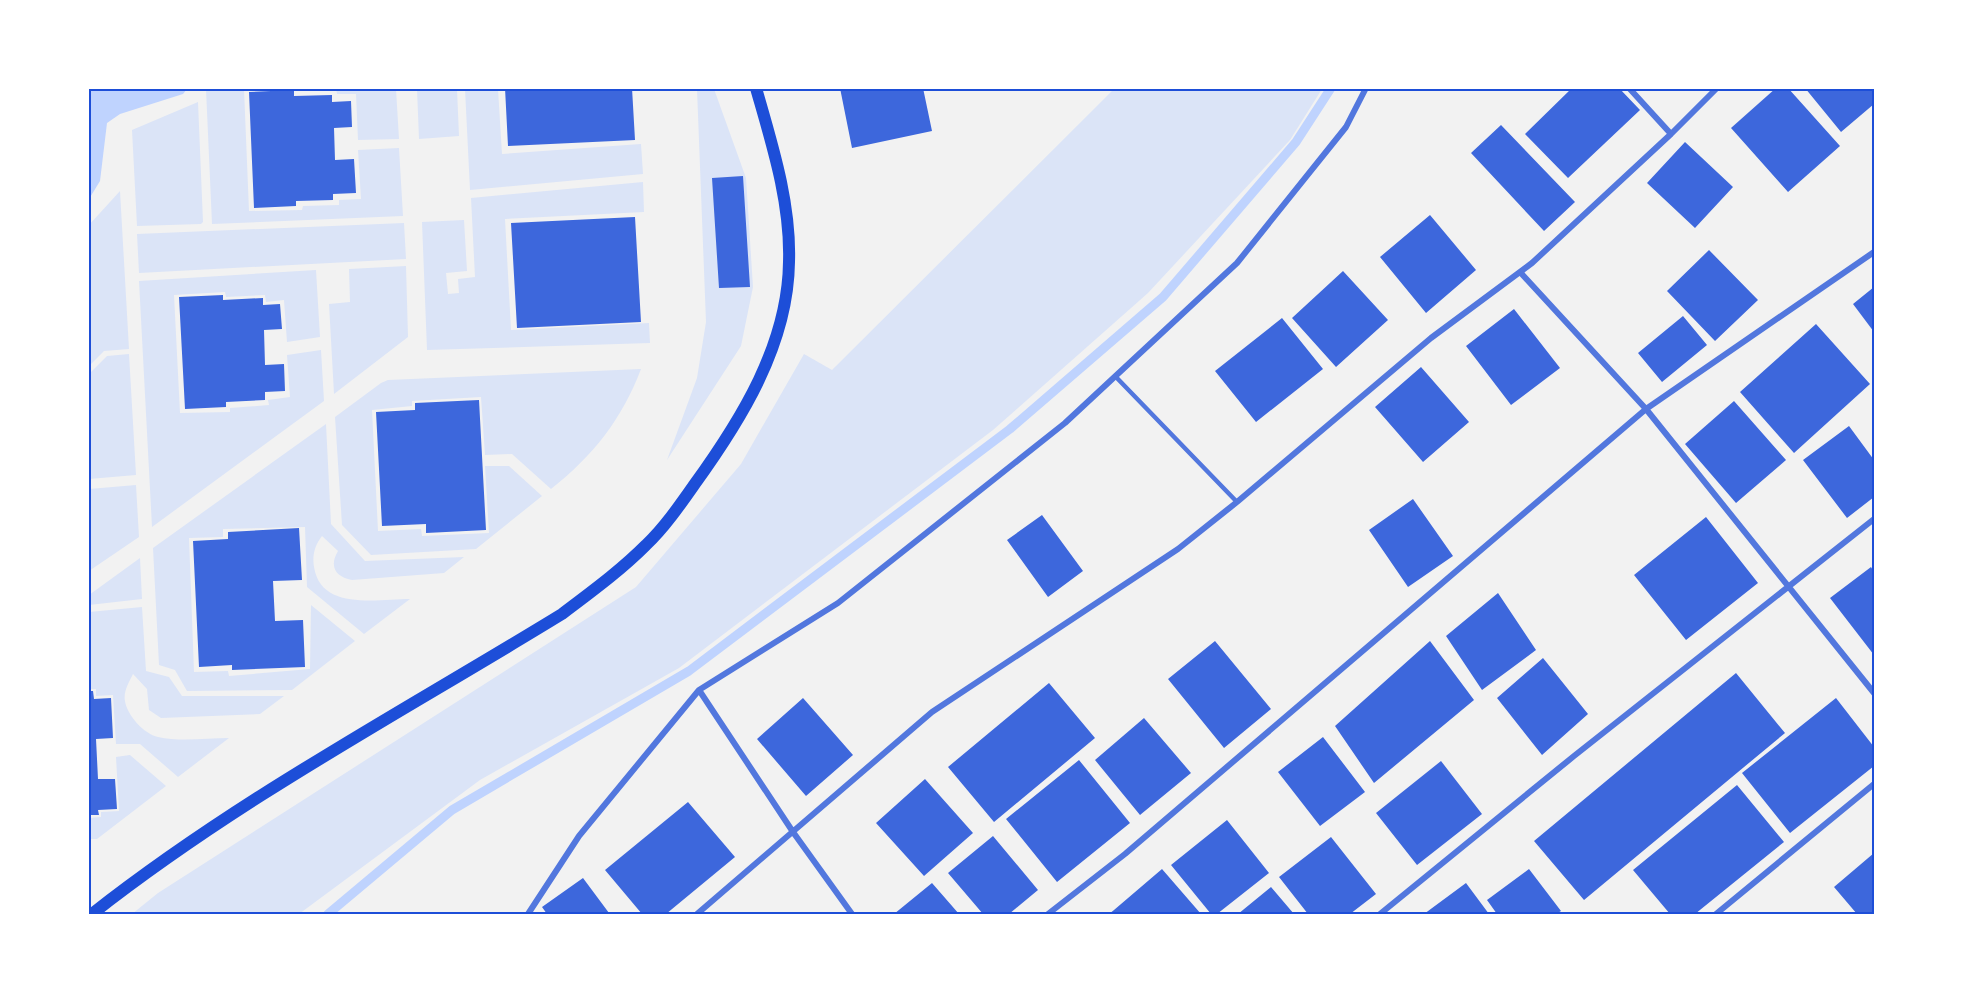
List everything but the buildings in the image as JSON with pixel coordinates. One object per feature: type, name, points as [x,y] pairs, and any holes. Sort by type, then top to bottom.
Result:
[{"type":"main road","points":[[92,915],[146,872],[213,825],[562,614],[611,578],[648,544],[681,503],[715,455],[752,395],[773,343],[786,296],[789,261],[778,166],[756,88]]},
{"type":"street","points":[[528,915],[579,836],[699,690],[838,603],[1065,423],[1237,263],[1346,127],[1366,88]]},
{"type":"street","points":[[1629,88],[1671,134]]},
{"type":"street","points":[[697,915],[932,712],[1178,549],[1237,502],[1431,338],[1520,272],[1671,134],[1717,88]]},
{"type":"street","points":[[1047,915],[1125,854],[1646,409],[1875,252]]},
{"type":"street","points":[[1520,272],[1646,409],[1875,693]]},
{"type":"street","points":[[1380,915],[1574,756],[1875,519]]},
{"type":"street","points":[[699,690],[793,832],[852,915]]},
{"type":"street","points":[[1716,915],[1875,784]]},
{"type":"lane","points":[[1115,376],[1237,502]]},
{"type":"shaded area","points":[[206,89],[244,89],[249,211],[302,210],[303,206],[339,205],[339,200],[361,199],[358,150],[399,148],[403,216],[212,224]]},
{"type":"shaded area","points":[[336,89],[396,89],[399,139],[358,140],[356,94],[337,94]]},
{"type":"shaded area","points":[[417,89],[457,89],[459,136],[419,139]]},
{"type":"shaded area","points":[[465,89],[498,89],[502,154],[641,144],[643,174],[470,190]]},
{"type":"shaded area","points":[[697,89],[714,89],[746,178],[753,287],[741,346],[667,460],[697,378],[706,322]]},
{"type":"shaded area","points":[[1114,89],[1322,89],[1290,140],[1148,293],[993,430],[679,668],[480,780],[299,914],[132,914],[158,893],[636,587],[741,464],[804,354],[832,370]]},
{"type":"shaded area","points":[[198,102],[203,222],[201,224],[137,226],[132,130]]},
{"type":"shaded area","points":[[643,182],[644,212],[505,219],[511,330],[649,323],[650,343],[427,350],[422,222],[464,220],[467,271],[446,273],[448,294],[459,293],[458,279],[475,277],[471,198]]},
{"type":"shaded area","points":[[120,191],[129,349],[104,351],[89,366],[89,225]]},
{"type":"shaded area","points":[[404,223],[406,259],[139,273],[137,234]]},
{"type":"shaded area","points":[[406,266],[408,337],[334,394],[329,304],[350,302],[349,269]]},
{"type":"shaded area","points":[[316,270],[320,337],[287,342],[284,300],[266,302],[265,295],[226,297],[225,292],[174,295],[180,413],[230,412],[230,408],[269,405],[268,400],[290,397],[287,355],[321,350],[324,401],[152,527],[139,281]]},
{"type":"shaded area","points":[[129,354],[136,475],[89,479],[89,374],[107,356]]},
{"type":"shaded area","points":[[641,369],[625,404],[605,435],[580,463],[551,489],[512,454],[485,455],[481,397],[412,401],[412,406],[372,410],[378,531],[421,529],[422,536],[489,533],[485,466],[509,466],[542,496],[476,549],[371,555],[342,525],[335,417],[381,383],[388,380]]},
{"type":"shaded area","points":[[326,424],[331,524],[365,561],[464,557],[444,573],[352,580],[346,579],[335,570],[334,561],[338,551],[322,536],[315,550],[313,563],[319,581],[327,591],[352,600],[410,599],[364,634],[307,587],[305,527],[223,529],[223,537],[189,538],[194,672],[228,671],[229,676],[310,669],[311,605],[355,641],[292,690],[187,691],[175,670],[159,665],[153,548]]},
{"type":"shaded area","points":[[136,485],[139,537],[89,571],[89,489]]},
{"type":"shaded area","points":[[140,558],[142,599],[89,605],[89,595]]},
{"type":"shaded area","points":[[142,607],[146,671],[169,677],[182,696],[284,696],[260,714],[161,718],[149,710],[147,689],[133,674],[126,691],[126,706],[133,718],[147,732],[158,737],[175,739],[229,738],[178,777],[140,744],[116,744],[113,695],[96,696],[96,689],[89,689],[89,612]]},
{"type":"shaded area","points":[[130,755],[166,786],[97,839],[89,839],[89,818],[101,817],[101,812],[119,811],[116,757]]},
{"type":"water","points":[[89,88],[187,89],[183,94],[120,114],[107,123],[100,181],[89,199]]},
{"type":"waterway","points":[[328,914],[452,810],[689,671],[1010,429],[1163,297],[1296,142],[1331,88]]}]
